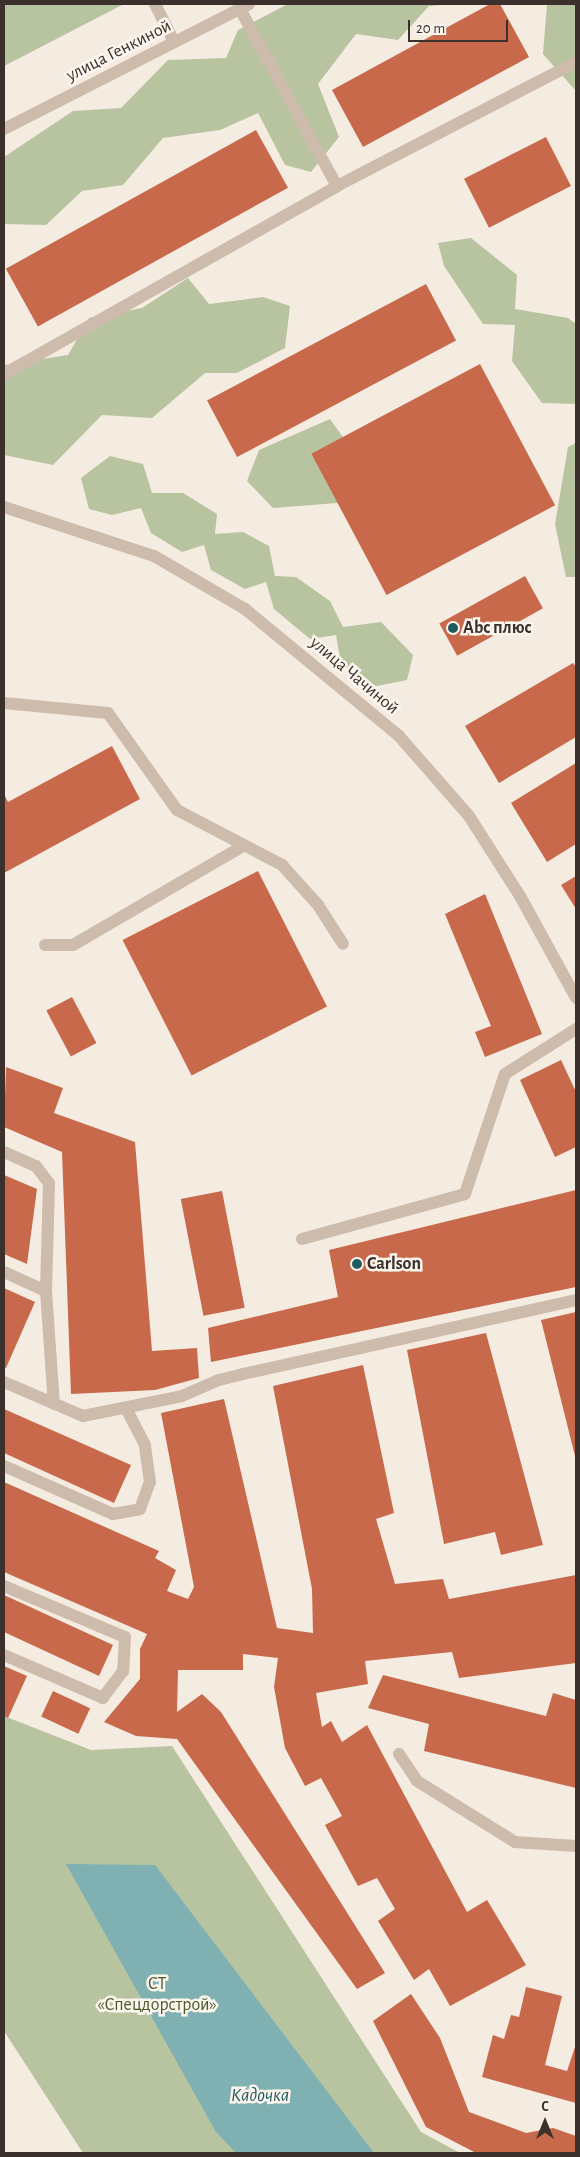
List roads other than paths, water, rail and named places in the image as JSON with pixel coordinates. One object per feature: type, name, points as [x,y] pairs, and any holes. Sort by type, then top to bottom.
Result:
[{"type":"street","points":[[155,4],[174,42]]},
{"type":"street","points":[[245,6],[337,186]]},
{"type":"street","name":"улица Генкиной","points":[[4,129],[245,6]]},
{"type":"street","points":[[4,374],[337,186],[576,62]]},
{"type":"street","name":"улица Чачиной","points":[[4,507],[162,560],[245,609],[399,736],[469,816],[520,896],[576,998]]},
{"type":"street","points":[[4,703],[108,714],[177,810],[282,865],[318,905],[343,944]]},
{"type":"street","points":[[45,945],[73,945],[244,846]]},
{"type":"street","points":[[302,1239],[465,1194],[505,1074],[576,1029]]},
{"type":"street","points":[[4,1152],[36,1166],[49,1183],[46,1291],[54,1404]]},
{"type":"street","points":[[4,1272],[46,1291]]},
{"type":"street","points":[[4,1382],[83,1416],[182,1396],[219,1380],[242,1374],[576,1300]]},
{"type":"street","points":[[4,1466],[113,1514],[140,1509],[150,1482],[145,1445],[126,1408]]},
{"type":"street","points":[[4,1586],[125,1637],[123,1672],[103,1698],[4,1655]]},
{"type":"street","points":[[399,1754],[416,1781],[515,1842],[576,1846]]},
{"type":"water","name":"Кадочка","points":[[66,1864],[155,1865],[374,2153],[236,2153],[216,2132]]},
{"type":"place","name":"Аbc плюс","points":[[453,628]]},
{"type":"place","name":"Carlson","points":[[357,1264]]},
{"type":"park label","name":"СТ «Спецдорстрой»","points":[[157,1995]]}]
